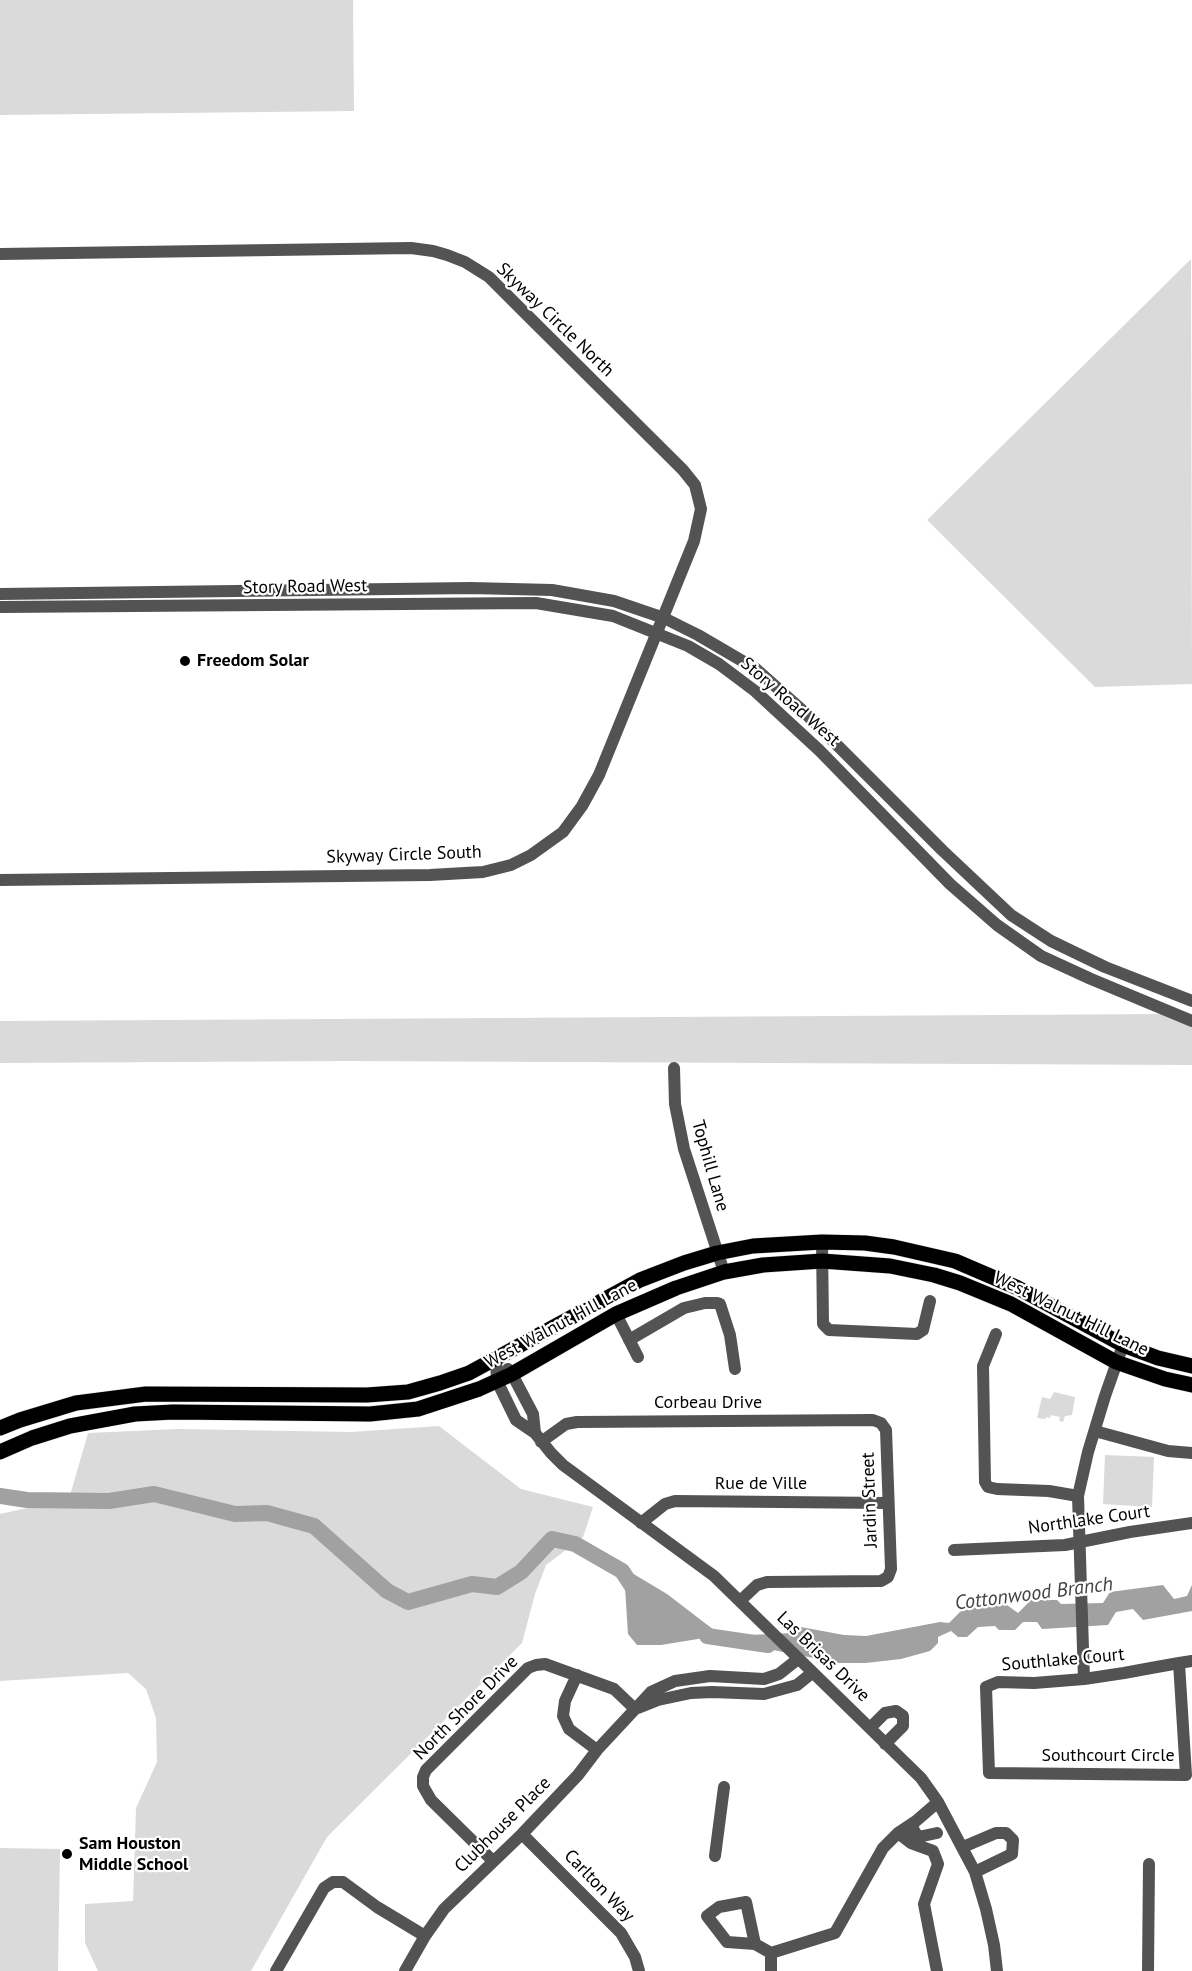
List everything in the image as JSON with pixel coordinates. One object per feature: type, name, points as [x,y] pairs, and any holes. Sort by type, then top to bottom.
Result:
[{"type":"main road","name":"West Walnut Hill Lane","points":[[0,1428],[76,1403],[146,1394],[367,1395],[408,1392],[469,1373],[640,1280],[717,1253],[753,1246],[822,1242],[865,1243],[938,1256],[964,1264],[1016,1287],[1123,1345],[1158,1358],[1192,1366]]},
{"type":"main road","name":"West Walnut Hill Lane","points":[[0,1452],[32,1438],[70,1426],[128,1415],[173,1412],[370,1414],[418,1409],[449,1400],[512,1374],[616,1314],[676,1288],[724,1272],[764,1265],[822,1261],[890,1266],[944,1278],[1011,1304],[1116,1362],[1165,1379],[1192,1385]]},
{"type":"main road","points":[[944,1278],[961,1274],[1002,1290],[1016,1287]]},
{"type":"street","name":"Skyway Circle North","points":[[0,254],[411,248],[433,251],[465,262],[489,277],[695,485],[701,509],[700,522],[663,618]]},
{"type":"street","name":"Story Road West","points":[[0,594],[450,588],[552,590],[614,601],[663,618],[698,635],[756,669],[802,710],[942,850],[1011,915],[1051,941],[1105,966],[1192,1001]]},
{"type":"street","points":[[450,588],[450,603]]},
{"type":"street","points":[[350,589],[357,604]]},
{"type":"street","name":"Story Road West","points":[[0,607],[130,608],[536,603],[613,616],[688,646],[755,691],[819,750],[950,884],[997,925],[1041,956],[1192,1021]]},
{"type":"street","name":"Skyway Circle South","points":[[0,880],[430,875],[483,872],[510,865],[531,855],[563,832],[582,807],[599,775],[663,618]]},
{"type":"street","name":"Tophill Lane","points":[[674,1068],[675,1104],[684,1149],[724,1272]]},
{"type":"street","points":[[822,1242],[823,1324],[829,1330],[916,1334],[923,1330],[930,1301]]},
{"type":"street","points":[[629,1340],[684,1308],[717,1303],[720,1304],[730,1335],[735,1369]]},
{"type":"street","points":[[616,1314],[638,1357]]},
{"type":"street","points":[[996,1334],[983,1366],[985,1482],[988,1487],[997,1489],[1049,1491],[1078,1496]]},
{"type":"street","points":[[1084,1679],[1078,1496],[1083,1471],[1123,1345]]},
{"type":"street","points":[[496,1359],[512,1374],[533,1414],[538,1437]]},
{"type":"street","name":"Las Brisas Drive","points":[[496,1359],[496,1381],[516,1420],[538,1437],[563,1464],[714,1576],[921,1778],[938,1802],[975,1872],[988,1918],[997,1971]]},
{"type":"street","name":"Corbeau Drive","points":[[538,1437],[566,1424],[577,1422],[873,1420],[881,1423]]},
{"type":"street","name":"Jardin Street","points":[[740,1601],[757,1585],[767,1582],[881,1581],[888,1577],[891,1569],[885,1430],[881,1423]]},
{"type":"street","points":[[1095,1431],[1168,1451],[1192,1453]]},
{"type":"street","name":"Rue de Ville","points":[[641,1523],[665,1504],[675,1501],[887,1503]]},
{"type":"street","name":"Northlake Court","points":[[954,1550],[1065,1545],[1192,1523]]},
{"type":"street","name":"Clubhouse Place","points":[[405,1971],[444,1909],[522,1834],[651,1692],[675,1681],[710,1676],[764,1679],[779,1674],[798,1659]]},
{"type":"street","name":"Southlake Court","points":[[989,1773],[986,1687],[998,1682],[1034,1683],[1084,1679],[1186,1662]]},
{"type":"street","name":"Southcourt Circle","points":[[989,1773],[1186,1775],[1186,1662]]},
{"type":"street","name":"North Shore Drive","points":[[493,1861],[431,1800],[423,1786],[426,1770],[528,1668],[545,1664],[578,1675],[614,1689],[634,1709]]},
{"type":"street","name":"Clubhouse Place","points":[[634,1709],[658,1700],[691,1693],[771,1692],[796,1685],[812,1673]]},
{"type":"street","points":[[578,1675],[565,1701],[563,1716],[569,1729],[597,1750]]},
{"type":"street","points":[[870,1728],[885,1713],[896,1711],[903,1716],[903,1726],[885,1743]]},
{"type":"street","points":[[715,1856],[724,1787]]},
{"type":"street","points":[[755,1944],[771,1953],[835,1934],[883,1848],[898,1833],[938,1802]]},
{"type":"street","points":[[913,1823],[913,1829],[918,1837],[938,1833],[950,1824]]},
{"type":"street","points":[[898,1833],[911,1843],[933,1851],[938,1864],[924,1904],[937,1971]]},
{"type":"street","points":[[925,1848],[938,1833]]},
{"type":"street","points":[[963,1846],[996,1833],[1006,1833],[1013,1840],[1012,1854],[975,1872]]},
{"type":"street","name":"Carlton Way","points":[[522,1834],[621,1934],[635,1957],[639,1971]]},
{"type":"street","points":[[1148,1971],[1149,1864]]},
{"type":"street","points":[[276,1971],[324,1888],[333,1882],[343,1882],[377,1907],[425,1936]]},
{"type":"street","points":[[771,1953],[771,1971]]},
{"type":"shaded area","points":[[0,0],[353,0],[354,111],[0,115]]},
{"type":"shaded area","points":[[1191,259],[1192,684],[1095,687],[927,520]]},
{"type":"shaded area","points":[[1166,1014],[1192,1025],[1192,1065],[349,1061],[0,1063],[0,1021]]},
{"type":"shaded area","points":[[1054,1392],[1075,1397],[1072,1415],[1065,1416],[1063,1422],[1059,1421],[1060,1417],[1051,1415],[1046,1419],[1037,1418],[1042,1397],[1050,1399]]},
{"type":"shaded area","points":[[439,1426],[521,1489],[593,1507],[583,1537],[546,1565],[535,1594],[522,1643],[327,1837],[251,1971],[98,1971],[85,1943],[85,1904],[133,1901],[136,1808],[157,1762],[156,1718],[146,1689],[128,1673],[0,1681],[0,1514],[69,1499],[88,1433],[178,1429],[351,1432]]},
{"type":"shaded area","points":[[1105,1455],[1154,1457],[1152,1507],[1103,1504]]},
{"type":"shaded area","points":[[602,1555],[667,1594],[714,1630],[750,1635],[791,1633],[801,1627],[844,1635],[866,1636],[940,1622],[949,1623],[971,1601],[986,1606],[1000,1600],[1018,1613],[1031,1600],[1057,1600],[1061,1604],[1103,1603],[1110,1592],[1163,1585],[1174,1599],[1187,1596],[1192,1585],[1192,1611],[1143,1620],[1133,1609],[1116,1612],[1108,1625],[1042,1629],[1037,1622],[1023,1622],[1015,1630],[999,1630],[995,1626],[978,1627],[967,1637],[958,1637],[951,1631],[938,1637],[938,1643],[930,1651],[901,1659],[866,1663],[839,1663],[763,1648],[739,1640],[704,1638],[661,1645],[637,1645],[628,1634],[625,1587],[640,1584],[597,1564]]},
{"type":"shaded area","points":[[0,1848],[60,1849],[58,1971],[0,1971]]},
{"type":"waterway","name":"Cottonwood Branch","points":[[0,1496],[27,1500],[109,1501],[154,1494],[235,1514],[267,1513],[314,1526],[387,1591],[408,1602],[472,1584],[497,1587],[521,1572],[552,1539],[575,1544],[622,1571],[643,1603]]},
{"type":"waterway","name":"Cottonwood Branch","points":[[707,1636],[768,1645]]},
{"type":"place","name":"Freedom Solar","points":[[185,661]]},
{"type":"place","name":"Sam Houston Middle School","points":[[67,1854]]}]
